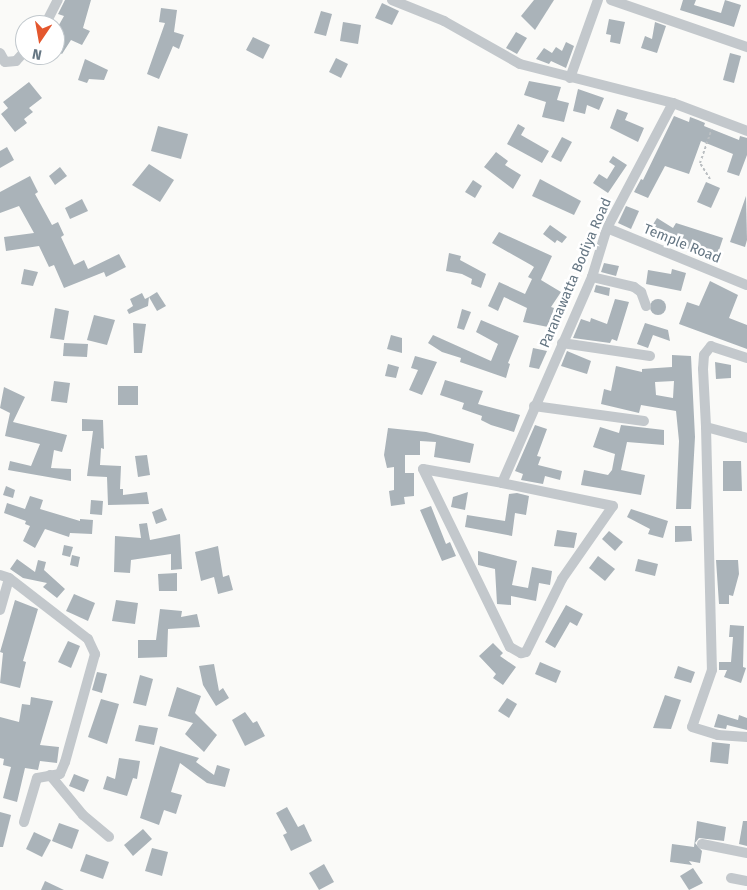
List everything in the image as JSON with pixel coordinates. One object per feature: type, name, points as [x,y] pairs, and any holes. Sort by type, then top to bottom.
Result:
[{"type":"street","points":[[50,15],[58,0]]},
{"type":"street","points":[[392,0],[444,22],[520,64],[673,103],[747,131]]},
{"type":"street","points":[[570,78],[598,0]]},
{"type":"street","points":[[612,0],[747,47]]},
{"type":"street","points":[[0,53],[6,62],[15,62]]},
{"type":"street","name":"Paranawatta Bodiya Road","points":[[502,483],[534,406],[592,277],[607,228],[673,103]]},
{"type":"street","name":"Temple Road","points":[[607,228],[747,285]]},
{"type":"street","points":[[592,277],[634,287],[641,292],[646,306]]},
{"type":"street","points":[[562,343],[650,356]]},
{"type":"street","points":[[747,358],[711,346],[704,355],[712,670],[692,727],[718,735],[747,737]]},
{"type":"street","points":[[534,406],[644,421]]},
{"type":"street","points":[[706,427],[747,438]]},
{"type":"street","points":[[423,469],[502,483],[613,506],[562,579],[526,652],[521,653],[510,647],[423,469]]},
{"type":"street","points":[[0,610],[5,576],[88,639],[95,654],[60,774],[37,778],[24,822]]},
{"type":"street","points":[[50,775],[83,815],[109,837]]},
{"type":"street","points":[[702,844],[747,853]]},
{"type":"street","points":[[731,878],[747,881]]},
{"type":"path","points":[[710,179],[700,163],[716,119]]},
{"type":"building","points":[[65,0],[91,0],[83,28],[90,31],[82,45],[71,40],[65,49],[65,15],[58,14]]},
{"type":"building","points":[[534,0],[554,0],[535,30],[521,16]]},
{"type":"building","points":[[683,0],[696,0],[694,5],[721,13],[725,0],[741,5],[734,27],[680,10]]},
{"type":"building","points":[[382,3],[399,11],[392,25],[375,18]]},
{"type":"building","points":[[161,8],[177,10],[174,32],[184,35],[179,49],[173,46],[159,79],[147,74],[165,23],[159,22]]},
{"type":"building","points":[[321,11],[332,14],[326,36],[314,33]]},
{"type":"building","points":[[609,19],[625,22],[620,44],[610,42],[611,35],[606,34]]},
{"type":"building","points":[[343,22],[361,25],[358,44],[340,41]]},
{"type":"building","points":[[655,22],[666,26],[657,53],[641,48],[645,36],[652,39]]},
{"type":"building","points":[[516,32],[527,38],[517,54],[506,48]]},
{"type":"building","points":[[253,37],[270,45],[263,59],[246,50]]},
{"type":"building","points":[[566,42],[574,46],[566,68],[551,61],[549,64],[536,59],[544,48],[552,53],[556,47],[562,51]]},
{"type":"building","points":[[730,53],[741,56],[734,83],[723,80]]},
{"type":"building","points":[[336,58],[348,64],[341,78],[329,72]]},
{"type":"building","points":[[85,59],[108,70],[104,80],[89,79],[87,83],[78,80]]},
{"type":"building","points":[[529,81],[561,87],[557,100],[569,103],[564,122],[542,117],[546,102],[524,95]]},
{"type":"building","points":[[29,82],[42,98],[29,108],[33,112],[24,119],[27,123],[15,132],[1,114],[8,108],[3,102]]},
{"type":"building","points":[[578,89],[604,98],[599,110],[587,105],[585,114],[573,111]]},
{"type":"building","points":[[617,109],[628,113],[625,120],[644,128],[638,142],[610,128]]},
{"type":"building","points":[[674,116],[689,122],[690,117],[705,123],[704,126],[739,140],[740,136],[747,138],[747,155],[739,176],[727,172],[733,154],[701,141],[689,174],[665,166],[648,198],[634,192],[641,179],[643,180]]},
{"type":"building","points":[[518,124],[525,128],[521,135],[549,151],[542,163],[507,144]]},
{"type":"building","points":[[158,126],[188,134],[181,159],[151,151]]},
{"type":"building","points":[[562,137],[572,142],[561,162],[551,157]]},
{"type":"building","points":[[7,147],[14,160],[0,168],[0,151]]},
{"type":"building","points":[[496,152],[508,161],[505,165],[521,175],[513,189],[484,167]]},
{"type":"building","points":[[613,156],[627,165],[608,193],[593,183],[599,174],[607,179],[615,166],[609,162]]},
{"type":"building","points":[[149,164],[174,180],[160,202],[132,185]]},
{"type":"building","points":[[60,167],[67,176],[55,185],[49,176]]},
{"type":"building","points":[[30,176],[38,192],[35,194],[52,225],[58,222],[64,235],[61,237],[74,265],[84,260],[88,269],[119,254],[126,267],[106,277],[104,272],[64,288],[54,265],[49,267],[39,246],[6,251],[4,237],[34,233],[19,206],[0,213],[0,192]]},
{"type":"building","points":[[540,179],[581,201],[574,215],[532,196]]},
{"type":"building","points":[[473,180],[482,186],[475,198],[465,192]]},
{"type":"building","points":[[706,182],[720,188],[711,208],[697,202]]},
{"type":"building","points":[[746,196],[747,240],[745,247],[730,242]]},
{"type":"building","points":[[82,199],[88,211],[70,219],[65,208]]},
{"type":"building","points":[[626,206],[639,211],[631,229],[618,223]]},
{"type":"building","points":[[657,218],[673,228],[676,223],[723,238],[716,259],[659,238],[657,241],[647,234]]},
{"type":"building","points":[[550,225],[567,237],[562,243],[557,240],[555,243],[543,234]]},
{"type":"building","points":[[499,232],[552,256],[541,280],[561,292],[551,307],[554,308],[548,327],[523,322],[527,308],[504,297],[498,311],[488,306],[499,282],[525,294],[532,279],[528,277],[534,267],[492,243]]},
{"type":"building","points":[[449,253],[461,256],[460,260],[486,274],[481,288],[471,284],[472,279],[462,274],[446,271]]},
{"type":"building","points":[[604,263],[619,266],[616,276],[601,272]]},
{"type":"building","points":[[24,269],[38,272],[33,286],[21,284]]},
{"type":"building","points":[[672,269],[686,273],[681,291],[646,284],[648,270],[671,274]]},
{"type":"building","points":[[710,281],[738,295],[729,318],[747,325],[747,349],[679,324],[687,302],[699,306]]},
{"type":"building","points":[[596,285],[610,288],[609,296],[594,292]]},
{"type":"building","points":[[157,292],[166,306],[157,311],[149,297]]},
{"type":"building","points":[[142,293],[145,299],[149,297],[148,306],[129,314],[127,310],[133,306],[130,299]]},
{"type":"building","points":[[615,299],[629,302],[617,341],[612,339],[610,343],[573,338],[581,319],[590,322],[591,318],[607,324]]},
{"type":"building","points":[[658,299],[666,307],[658,315],[650,307]]},
{"type":"building","points":[[55,308],[69,311],[64,340],[50,338]]},
{"type":"building","points":[[462,309],[471,312],[464,330],[457,328]]},
{"type":"building","points":[[94,315],[115,320],[107,345],[87,340]]},
{"type":"building","points":[[481,320],[519,336],[508,363],[510,364],[506,378],[460,362],[461,358],[442,352],[428,343],[433,335],[491,361],[498,344],[476,332]]},
{"type":"building","points":[[133,323],[146,324],[142,353],[134,353]]},
{"type":"building","points":[[645,323],[668,330],[670,341],[653,335],[648,348],[637,344]]},
{"type":"building","points":[[391,335],[402,338],[402,353],[387,349]]},
{"type":"building","points":[[64,343],[88,344],[87,357],[63,356]]},
{"type":"building","points":[[533,348],[547,351],[539,369],[529,367]]},
{"type":"building","points":[[567,351],[591,361],[587,374],[561,366]]},
{"type":"building","points":[[672,355],[691,356],[695,437],[691,509],[676,509],[679,441],[676,411],[641,405],[639,413],[601,404],[604,389],[611,391],[616,366],[642,372],[642,369],[672,367]],"holes":[[[674,381],[673,398],[656,395],[655,382]]]},
{"type":"building","points":[[415,356],[437,362],[422,395],[409,390],[418,370],[411,368]]},
{"type":"building","points":[[715,362],[731,365],[731,378],[716,379]]},
{"type":"building","points":[[388,364],[399,367],[396,378],[385,376]]},
{"type":"building","points":[[445,380],[483,391],[478,404],[520,415],[514,432],[481,420],[482,416],[462,409],[464,403],[440,395]]},
{"type":"building","points":[[54,381],[70,383],[67,403],[51,401]]},
{"type":"building","points":[[118,386],[138,386],[138,405],[118,405]]},
{"type":"building","points":[[4,387],[25,397],[13,422],[67,435],[62,452],[54,450],[51,468],[71,469],[71,481],[8,470],[10,461],[31,466],[40,444],[5,436],[10,413],[0,408]]},
{"type":"building","points":[[82,419],[103,420],[104,449],[101,448],[100,465],[121,466],[120,489],[123,489],[123,495],[147,492],[149,504],[108,505],[107,477],[87,476],[93,431],[82,431]]},
{"type":"building","points":[[535,425],[547,429],[537,456],[541,457],[538,465],[562,471],[560,480],[545,476],[543,484],[521,480],[523,474],[515,471]]},
{"type":"building","points":[[621,425],[664,430],[664,445],[627,442],[621,470],[645,475],[641,495],[581,485],[584,470],[608,475],[612,470],[615,454],[593,447],[600,427],[619,433]]},
{"type":"building","points":[[388,428],[426,432],[474,444],[470,463],[434,457],[436,442],[420,441],[420,455],[405,455],[405,473],[414,473],[414,496],[404,497],[405,504],[391,506],[389,491],[394,490],[394,467],[387,468],[384,455]]},
{"type":"building","points":[[147,455],[150,475],[138,477],[135,456]]},
{"type":"building","points":[[723,461],[741,461],[742,491],[723,491]]},
{"type":"building","points":[[6,486],[15,490],[13,498],[3,495]]},
{"type":"building","points":[[468,492],[465,510],[451,507],[453,497]]},
{"type":"building","points":[[517,493],[529,496],[526,515],[515,513],[512,536],[465,527],[467,515],[505,521],[509,494]]},
{"type":"building","points":[[30,496],[43,500],[40,509],[80,521],[80,519],[93,520],[92,534],[70,533],[69,537],[45,529],[35,548],[23,541],[30,526],[25,524],[26,521],[4,513],[7,503],[25,509]]},
{"type":"building","points":[[91,500],[103,501],[102,515],[90,514]]},
{"type":"building","points":[[431,506],[446,544],[450,542],[456,556],[442,561],[420,510]]},
{"type":"building","points":[[162,508],[167,520],[156,524],[152,512]]},
{"type":"building","points":[[631,509],[668,521],[663,538],[648,534],[650,529],[627,517]]},
{"type":"building","points":[[147,523],[150,540],[180,534],[182,569],[171,570],[171,554],[131,560],[130,573],[114,572],[115,536],[141,538],[139,524]]},
{"type":"building","points":[[675,526],[691,526],[692,541],[675,542]]},
{"type":"building","points":[[557,530],[577,533],[574,548],[554,546]]},
{"type":"building","points":[[609,531],[623,542],[615,551],[602,539]]},
{"type":"building","points":[[64,545],[73,547],[70,557],[62,555]]},
{"type":"building","points":[[218,546],[223,577],[229,575],[233,590],[218,594],[214,577],[201,581],[195,552]]},
{"type":"building","points":[[478,551],[517,561],[512,585],[528,588],[532,567],[552,571],[550,585],[539,583],[536,601],[511,596],[511,605],[497,604],[495,569],[478,565]]},
{"type":"building","points":[[72,555],[80,557],[78,567],[70,565]]},
{"type":"building","points":[[598,556],[615,569],[605,581],[589,568]]},
{"type":"building","points":[[17,559],[35,572],[38,560],[46,562],[44,570],[65,589],[57,598],[43,587],[47,583],[23,578],[10,569]]},
{"type":"building","points":[[638,559],[658,564],[655,576],[635,571]]},
{"type":"building","points":[[716,560],[738,560],[739,574],[733,596],[729,595],[729,604],[719,604]]},
{"type":"building","points":[[177,573],[177,591],[159,591],[158,574]]},
{"type":"building","points":[[74,594],[95,603],[88,621],[66,611]]},
{"type":"building","points":[[15,600],[38,609],[23,661],[26,662],[20,688],[0,683],[3,653],[0,652]]},
{"type":"building","points":[[116,600],[138,603],[135,624],[112,621]]},
{"type":"building","points":[[566,605],[583,614],[577,626],[570,622],[555,648],[545,642]]},
{"type":"building","points":[[160,609],[182,611],[181,617],[197,614],[200,627],[168,629],[167,657],[138,658],[138,640],[156,640]]},
{"type":"building","points":[[730,625],[744,626],[743,667],[746,668],[741,683],[724,677],[727,670],[719,670],[719,662],[731,662],[733,637],[729,637]]},
{"type":"building","points":[[68,641],[80,646],[71,668],[58,662]]},
{"type":"building","points":[[493,643],[503,653],[500,656],[516,667],[503,685],[493,678],[496,674],[479,656]]},
{"type":"building","points":[[540,662],[561,671],[556,683],[535,674]]},
{"type":"building","points":[[214,664],[219,691],[223,688],[229,698],[216,706],[203,685],[199,666]]},
{"type":"building","points":[[678,666],[695,672],[691,683],[674,678]]},
{"type":"building","points":[[97,672],[107,674],[102,693],[92,690]]},
{"type":"building","points":[[140,675],[153,679],[146,706],[133,703]]},
{"type":"building","points":[[177,687],[201,696],[195,713],[217,735],[204,752],[185,734],[193,723],[168,716]]},
{"type":"building","points":[[665,695],[681,700],[671,729],[653,728]]},
{"type":"building","points":[[31,697],[53,701],[40,745],[59,747],[57,763],[40,761],[38,770],[25,768],[17,802],[3,798],[11,767],[3,765],[4,759],[0,758],[0,717],[19,722],[22,704],[30,705]]},
{"type":"building","points":[[507,698],[517,704],[509,718],[498,711]]},
{"type":"building","points":[[101,699],[119,704],[107,744],[88,737]]},
{"type":"building","points":[[245,712],[253,723],[257,721],[265,736],[245,746],[232,720]]},
{"type":"building","points":[[718,714],[738,720],[739,715],[747,718],[747,730],[727,725],[726,729],[714,727]]},
{"type":"building","points":[[139,725],[158,728],[154,745],[135,741]]},
{"type":"building","points":[[712,742],[730,744],[728,764],[710,762]]},
{"type":"building","points":[[160,746],[199,758],[196,762],[214,775],[217,765],[230,769],[225,787],[207,783],[180,763],[171,792],[182,795],[176,814],[164,810],[159,825],[140,818]]},
{"type":"building","points":[[119,758],[140,761],[137,779],[133,778],[127,796],[103,789],[107,776],[115,779]]},
{"type":"building","points":[[74,774],[89,780],[84,792],[69,786]]},
{"type":"building","points":[[287,807],[298,827],[304,824],[312,841],[291,851],[283,835],[287,833],[276,813]]},
{"type":"building","points":[[0,812],[11,815],[3,847],[0,847]]},
{"type":"building","points":[[697,821],[726,827],[724,841],[699,838],[695,843],[702,851],[700,863],[689,861],[692,865],[670,862],[672,844],[694,847]]},
{"type":"building","points":[[743,821],[747,821],[747,846],[739,844]]},
{"type":"building","points":[[59,823],[79,830],[72,849],[52,841]]},
{"type":"building","points":[[143,829],[152,839],[133,856],[124,845]]},
{"type":"building","points":[[34,832],[51,840],[42,857],[26,849]]},
{"type":"building","points":[[152,848],[168,852],[162,876],[145,871]]},
{"type":"building","points":[[86,854],[109,862],[103,879],[80,871]]},
{"type":"building","points":[[324,864],[334,882],[319,890],[309,873]]},
{"type":"building","points":[[693,868],[703,883],[689,890],[680,876]]},
{"type":"building","points":[[45,881],[64,890],[41,890]]}]
